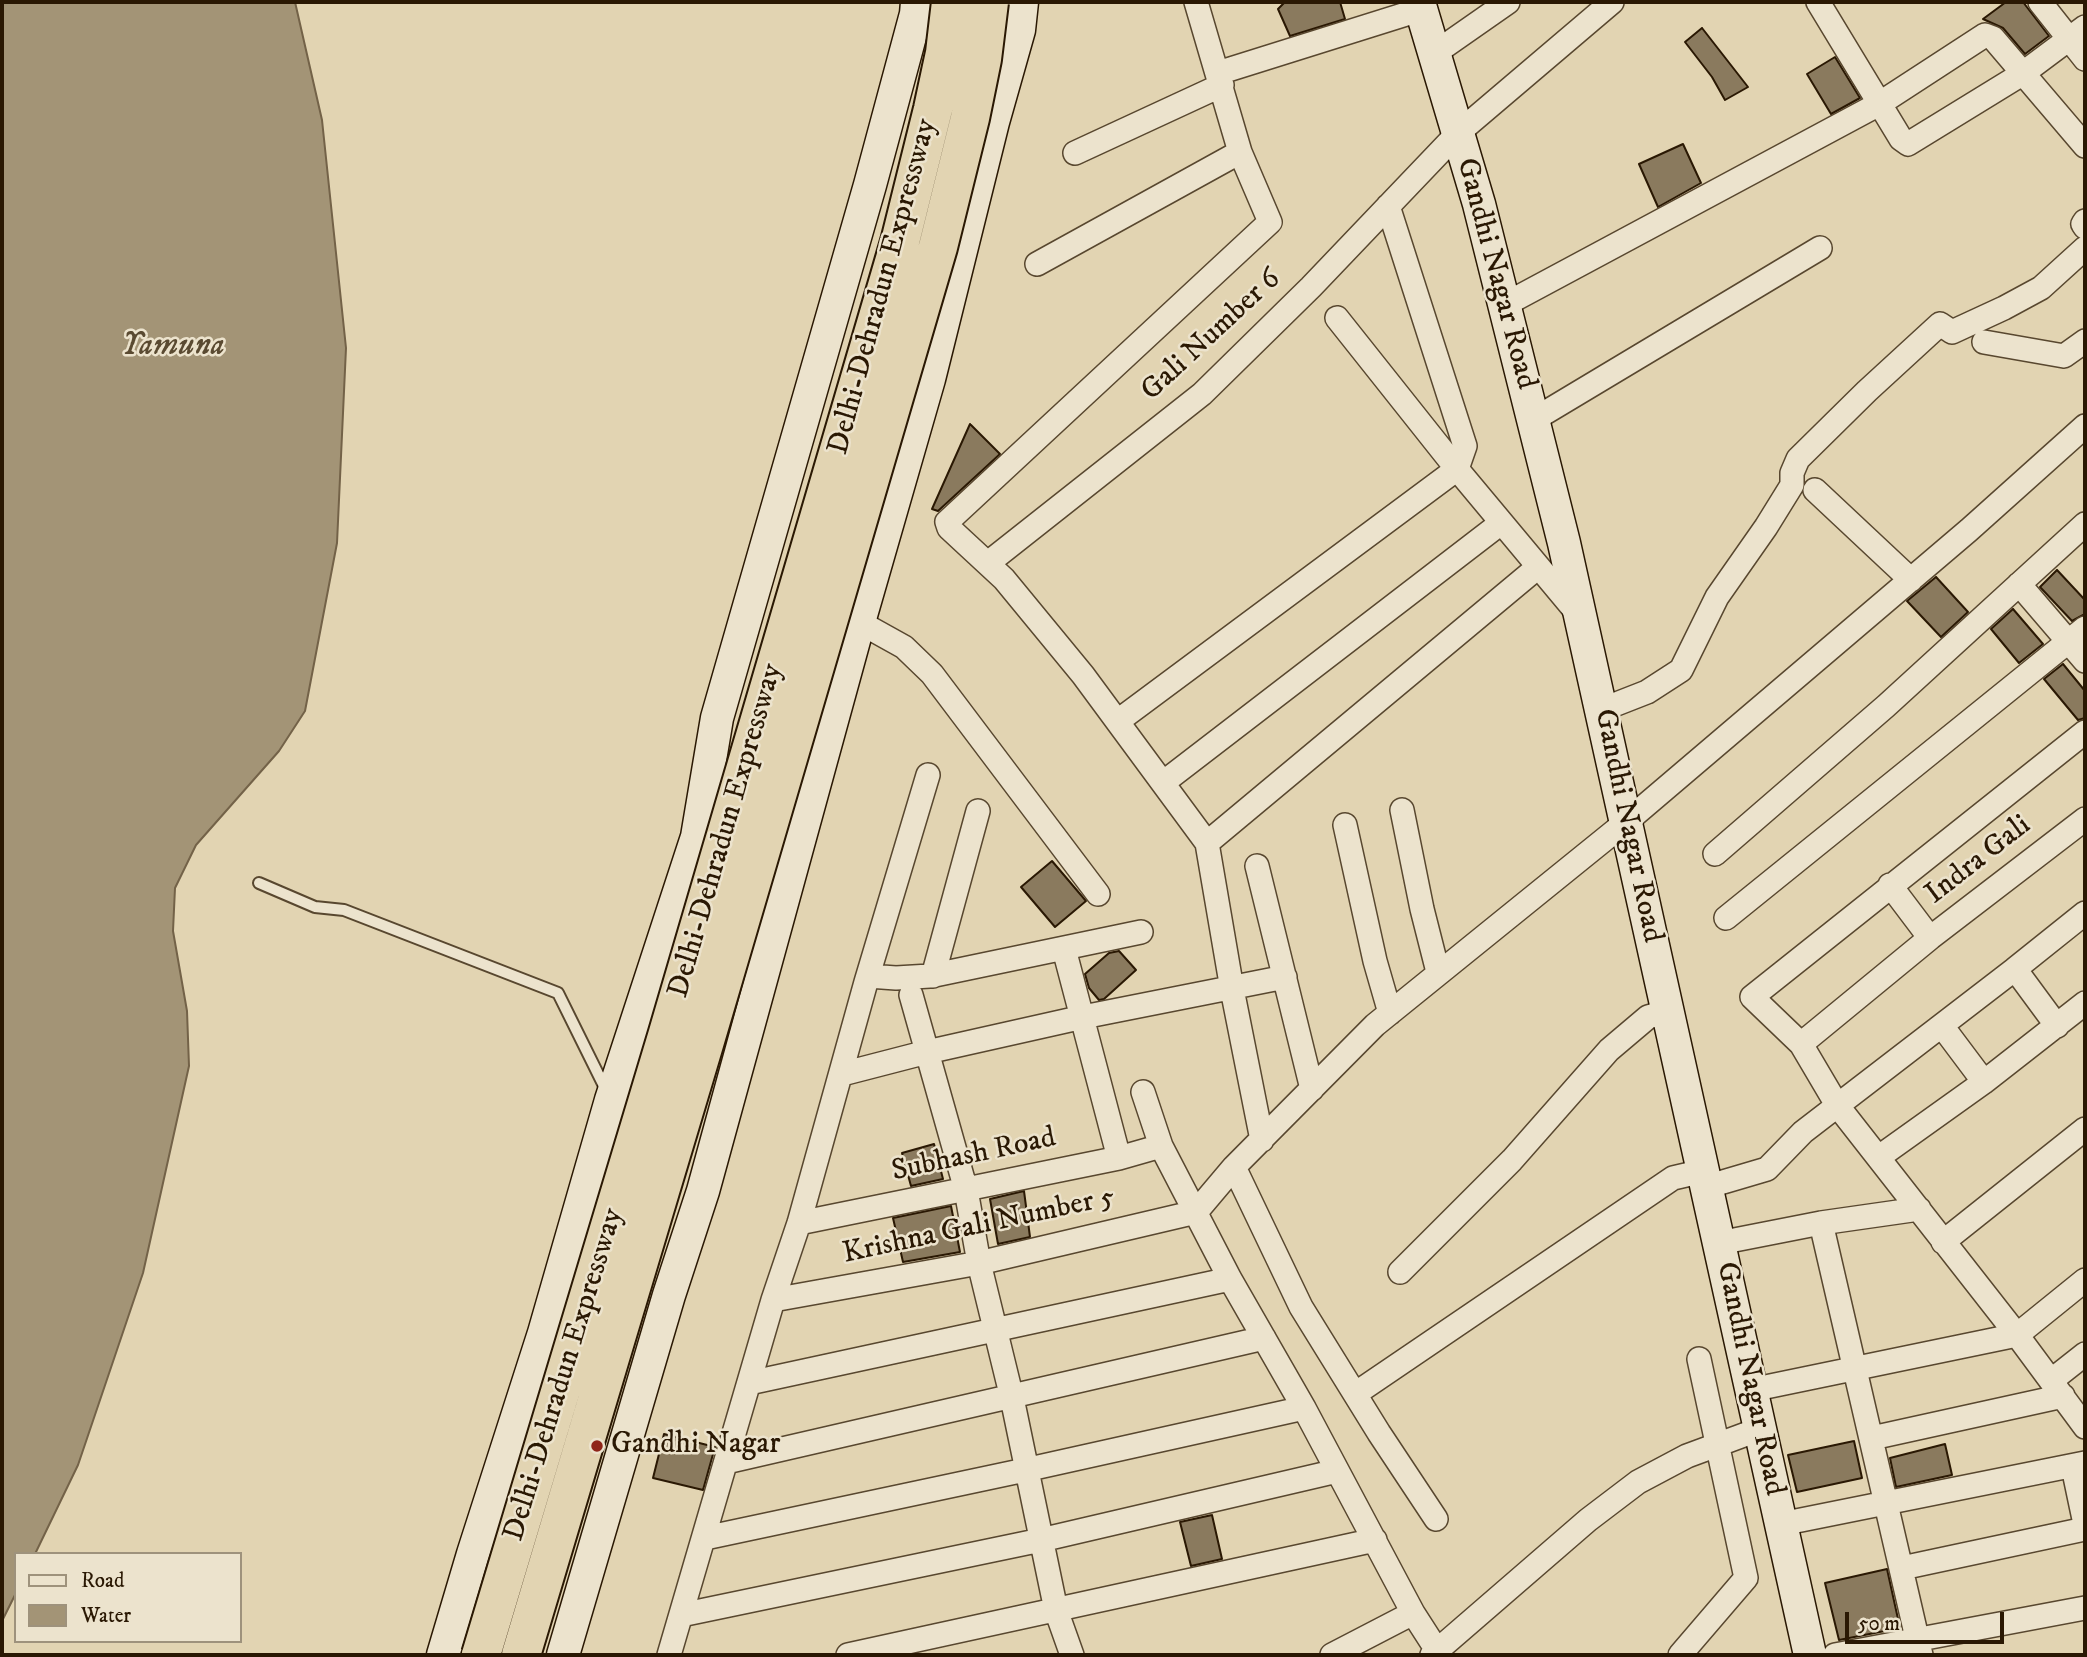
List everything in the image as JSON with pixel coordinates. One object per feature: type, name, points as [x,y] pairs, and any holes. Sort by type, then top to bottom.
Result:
[{"type":"highway","name":"Delhi-Dehradun Expressway","points":[[481,1655],[892,269],[933,109],[945,53],[951,2]]},
{"type":"highway","name":"Delhi-Dehradun Expressway","points":[[521,1655],[708,1031],[938,247],[970,118],[982,59],[989,2]]},
{"type":"street","points":[[443,1655],[544,1333],[611,1100],[697,837],[717,718],[870,185],[917,2]]},
{"type":"street","points":[[563,1655],[665,1308],[703,1191],[859,622],[929,379],[993,122],[1019,30],[1022,2]]},
{"type":"street","points":[[1196,2],[1240,152],[1270,222],[948,519],[949,528],[988,563],[1083,675],[1207,843],[1262,1140]]},
{"type":"street","points":[[1434,53],[1508,2]]},
{"type":"street","name":"Gali Number 6","points":[[988,563],[1202,394],[1311,287],[1458,133],[1612,2]]},
{"type":"street","points":[[1818,2],[1901,139],[1908,144],[2022,74],[2078,33]]},
{"type":"street","points":[[2040,2],[2078,33],[2085,59]]},
{"type":"street","points":[[1075,153],[1220,79],[1420,5]]},
{"type":"street","name":"Gandhi Nagar Road","points":[[1420,5],[1504,304],[1580,616],[1810,1655]]},
{"type":"street","points":[[1504,304],[1880,104],[1985,35],[1993,38],[2085,146]]},
{"type":"street","points":[[1037,264],[1240,152]]},
{"type":"street","points":[[1118,721],[1457,469],[1465,446],[1388,206]]},
{"type":"street","points":[[2085,221],[2085,227]]},
{"type":"street","points":[[1533,419],[1820,248]]},
{"type":"street","points":[[1601,710],[1647,692],[1681,670],[1717,597],[1792,485],[1792,473],[1798,458],[1940,324],[1952,332],[2004,308],[2041,288],[2085,248]]},
{"type":"street","points":[[1337,318],[1501,523],[1580,616]]},
{"type":"street","points":[[1984,342],[2064,356],[2085,341]]},
{"type":"street","points":[[1196,1212],[1234,1167],[1390,1013],[1626,822],[1911,580],[2085,426]]},
{"type":"street","points":[[1815,490],[1911,580]]},
{"type":"street","points":[[1164,782],[1501,523]]},
{"type":"street","points":[[1715,854],[1886,706],[2085,524]]},
{"type":"street","points":[[1207,843],[1538,567]]},
{"type":"street","points":[[2019,584],[2077,635],[2085,660]]},
{"type":"street","points":[[859,622],[904,647],[932,674],[1098,894]]},
{"type":"street","points":[[1726,918],[2077,635]]},
{"type":"street","points":[[717,718],[745,724],[825,751]]},
{"type":"street","points":[[2085,732],[1752,997],[1801,1044],[1837,1105],[2017,1335],[2085,1427]]},
{"type":"street","points":[[669,1655],[773,1300],[799,1223],[928,775]]},
{"type":"street","points":[[1402,810],[1438,972]]},
{"type":"street","points":[[933,976],[978,811]]},
{"type":"street","name":"Indra Gali","points":[[1890,885],[1930,938],[2085,819]]},
{"type":"street","points":[[1345,825],[1375,961],[1390,1013]]},
{"type":"street","points":[[1257,866],[1312,1089]]},
{"type":"street","points":[[1355,1394],[1605,1221],[1672,1178],[1705,1179],[1767,1169],[1803,1132],[2085,913]]},
{"type":"street","points":[[868,976],[933,976],[1141,932]]},
{"type":"street","points":[[1801,1044],[1930,938]]},
{"type":"street","points":[[1064,948],[1119,1158]]},
{"type":"street","points":[[2015,969],[2057,1026]]},
{"type":"street","points":[[842,1074],[1083,1017],[1284,977]]},
{"type":"street","points":[[911,995],[966,1190],[979,1263],[1012,1398],[1056,1611],[1072,1655]]},
{"type":"street","points":[[1879,1157],[1984,1082],[2085,1003]]},
{"type":"street","points":[[1400,1272],[1512,1160],[1609,1050],[1648,1017],[1668,1011]]},
{"type":"street","points":[[1942,1026],[1984,1082]]},
{"type":"street","points":[[1143,1092],[1161,1146],[1230,1279],[1304,1408],[1437,1654],[1612,1500],[1662,1468],[1760,1429]]},
{"type":"street","points":[[1943,1242],[2085,1129]]},
{"type":"street","name":"Subhash Road","points":[[799,1223],[1119,1158],[1161,1146]]},
{"type":"street","points":[[1234,1167],[1301,1307],[1436,1519]]},
{"type":"street","points":[[1719,1242],[1821,1223],[1919,1209]]},
{"type":"street","name":"Krishna Gali Number 5","points":[[773,1300],[979,1263],[1196,1212]]},
{"type":"street","points":[[1821,1223],[1920,1647]]},
{"type":"street","points":[[749,1383],[1230,1279]]},
{"type":"street","points":[[1751,1390],[2017,1335],[2085,1280]]},
{"type":"street","points":[[726,1462],[1264,1338]]},
{"type":"street","points":[[1872,1438],[2057,1388],[2085,1354]]},
{"type":"street","points":[[1680,1655],[1746,1578],[1699,1359]]},
{"type":"street","points":[[705,1538],[1304,1408]]},
{"type":"street","points":[[1781,1524],[2079,1465],[2085,1527],[1902,1568]]},
{"type":"street","points":[[681,1615],[1041,1540],[1337,1471]]},
{"type":"street","points":[[848,1655],[1375,1540]]},
{"type":"street","points":[[473,1554],[583,1586]]},
{"type":"street","points":[[1835,1655],[1920,1647],[2085,1608]]},
{"type":"street","points":[[1332,1655],[1413,1613]]},
{"type":"lane","points":[[259,883],[314,907],[344,910],[558,993],[611,1100]]},
{"type":"water","name":"Yamuna","points":[[2,2],[295,2],[322,120],[346,348],[337,543],[305,711],[279,751],[196,845],[175,888],[173,931],[187,1011],[189,1066],[143,1273],[78,1465],[36,1552],[14,1552],[14,1597],[2,1621]]},
{"type":"building","points":[[1285,2],[1340,2],[1345,19],[1290,36],[1278,9]]},
{"type":"building","points":[[2006,2],[2023,2],[2049,36],[2025,54],[2003,28],[1983,19]]},
{"type":"building","points":[[1702,28],[1748,87],[1725,100],[1712,77],[1685,42]]},
{"type":"building","points":[[1835,57],[1860,98],[1831,114],[1807,74]]},
{"type":"building","points":[[1683,144],[1701,183],[1658,207],[1639,164]]},
{"type":"building","points":[[970,424],[1000,454],[938,511],[932,509]]},
{"type":"building","points":[[2057,570],[2085,600],[2085,614],[2072,621],[2040,587]]},
{"type":"building","points":[[1936,577],[1968,612],[1941,637],[1907,601]]},
{"type":"building","points":[[2013,609],[2043,644],[2019,663],[1991,629]]},
{"type":"building","points":[[2063,664],[2085,691],[2085,718],[2078,720],[2044,679]]},
{"type":"building","points":[[1052,861],[1086,901],[1055,927],[1021,887]]},
{"type":"building","points":[[1119,951],[1136,970],[1104,999],[1099,1000],[1089,988],[1085,974],[1109,953]]},
{"type":"building","points":[[934,1144],[943,1179],[911,1186],[902,1153]]},
{"type":"building","points":[[1024,1191],[1030,1237],[998,1244],[990,1199]]},
{"type":"building","points":[[951,1206],[960,1252],[903,1262],[893,1218]]},
{"type":"building","points":[[664,1434],[715,1447],[703,1490],[653,1478]]},
{"type":"building","points":[[1854,1441],[1862,1478],[1797,1492],[1788,1455]]},
{"type":"building","points":[[1945,1444],[1952,1475],[1896,1487],[1890,1458]]},
{"type":"building","points":[[1212,1515],[1222,1559],[1191,1566],[1180,1522]]},
{"type":"building","points":[[1887,1569],[1900,1628],[1839,1640],[1825,1583]]},
{"type":"place","name":"Gandhi Nagar","points":[[597,1446]]}]
